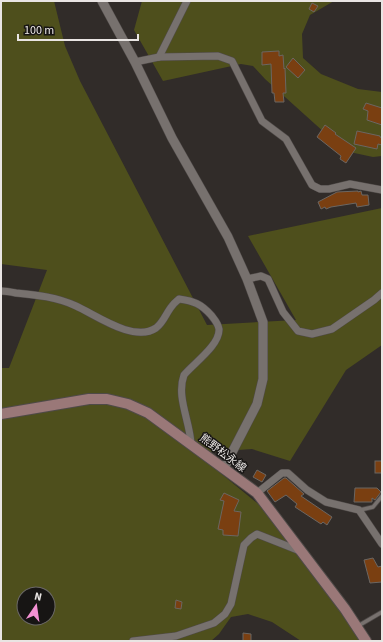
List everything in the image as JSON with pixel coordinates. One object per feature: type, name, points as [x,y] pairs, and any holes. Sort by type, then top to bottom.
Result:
[{"type":"main road","name":"熊野松永線","points":[[1,414],[89,399],[107,399],[128,404],[148,413],[257,493],[345,609],[366,641]]},
{"type":"street","points":[[102,1],[135,62],[172,138],[228,237],[247,279],[263,322],[263,379],[256,404],[224,468]]},
{"type":"street","points":[[159,57],[187,1]]},
{"type":"street","points":[[135,62],[159,57],[218,56],[232,61],[262,122],[286,139],[312,185],[320,189],[329,189],[350,184],[382,190]]},
{"type":"street","points":[[247,279],[261,276],[268,279],[283,312],[298,331],[312,334],[332,329],[382,293]]},
{"type":"street","points":[[1,291],[28,293],[55,298],[76,306],[113,326],[138,332],[156,328],[165,319],[172,306],[179,299],[194,301],[206,310],[216,322],[219,329],[218,337],[214,344],[184,375],[182,381],[184,411],[190,432],[190,444]]},
{"type":"street","points":[[257,493],[282,473],[288,473],[307,490],[326,502],[359,510],[382,544]]},
{"type":"street","points":[[133,641],[176,636],[214,623],[225,614],[231,604],[244,545],[257,534],[300,550]]},
{"type":"lane","points":[[359,510],[373,508],[382,496]]},
{"type":"lane","points":[[357,627],[382,612]]},
{"type":"shaded area","points":[[1,1],[54,1],[65,46],[80,81],[207,325],[296,320],[248,236],[382,208],[382,345],[346,370],[290,461],[252,449],[196,453],[268,512],[362,641],[301,641],[272,622],[248,614],[231,617],[219,634],[211,641],[1,641],[1,368],[9,368],[47,270],[1,264]]},
{"type":"shaded area","points":[[142,1],[334,1],[310,15],[302,34],[303,58],[321,74],[358,89],[382,92],[382,156],[373,157],[345,151],[265,79],[253,66],[241,64],[163,81],[134,30]]},
{"type":"building","points":[[312,3],[318,6],[314,12],[309,9]]},
{"type":"building","points":[[279,51],[279,56],[283,55],[284,69],[285,68],[286,93],[283,93],[284,102],[275,102],[274,93],[272,93],[271,64],[262,65],[262,52]]},
{"type":"building","points":[[293,58],[305,70],[298,78],[286,67]]},
{"type":"building","points":[[366,103],[382,108],[382,125],[367,120],[368,111],[363,109]]},
{"type":"building","points":[[325,125],[336,133],[335,134],[356,148],[346,163],[340,159],[341,156],[317,137]]},
{"type":"building","points":[[357,131],[380,136],[382,138],[382,145],[378,144],[377,149],[354,144]]},
{"type":"building","points":[[361,191],[362,195],[368,195],[369,205],[357,207],[356,203],[326,209],[325,207],[321,209],[318,202],[337,192]]},
{"type":"building","points":[[375,461],[382,461],[382,473],[375,473]]},
{"type":"building","points":[[257,470],[266,475],[262,482],[253,477]]},
{"type":"building","points":[[286,478],[304,494],[301,496],[332,517],[327,525],[323,522],[321,524],[295,507],[297,504],[286,495],[275,502],[267,491]]},
{"type":"building","points":[[355,488],[377,488],[381,492],[375,500],[372,498],[372,502],[354,502]]},
{"type":"building","points":[[224,493],[239,500],[234,511],[241,512],[238,536],[223,535],[223,530],[218,529],[224,501],[220,500]]},
{"type":"building","points":[[373,558],[378,567],[382,566],[382,582],[370,583],[364,560]]},
{"type":"building","points":[[176,600],[182,602],[181,609],[175,608]]},
{"type":"building","points":[[243,633],[251,634],[251,641],[243,641]]}]
